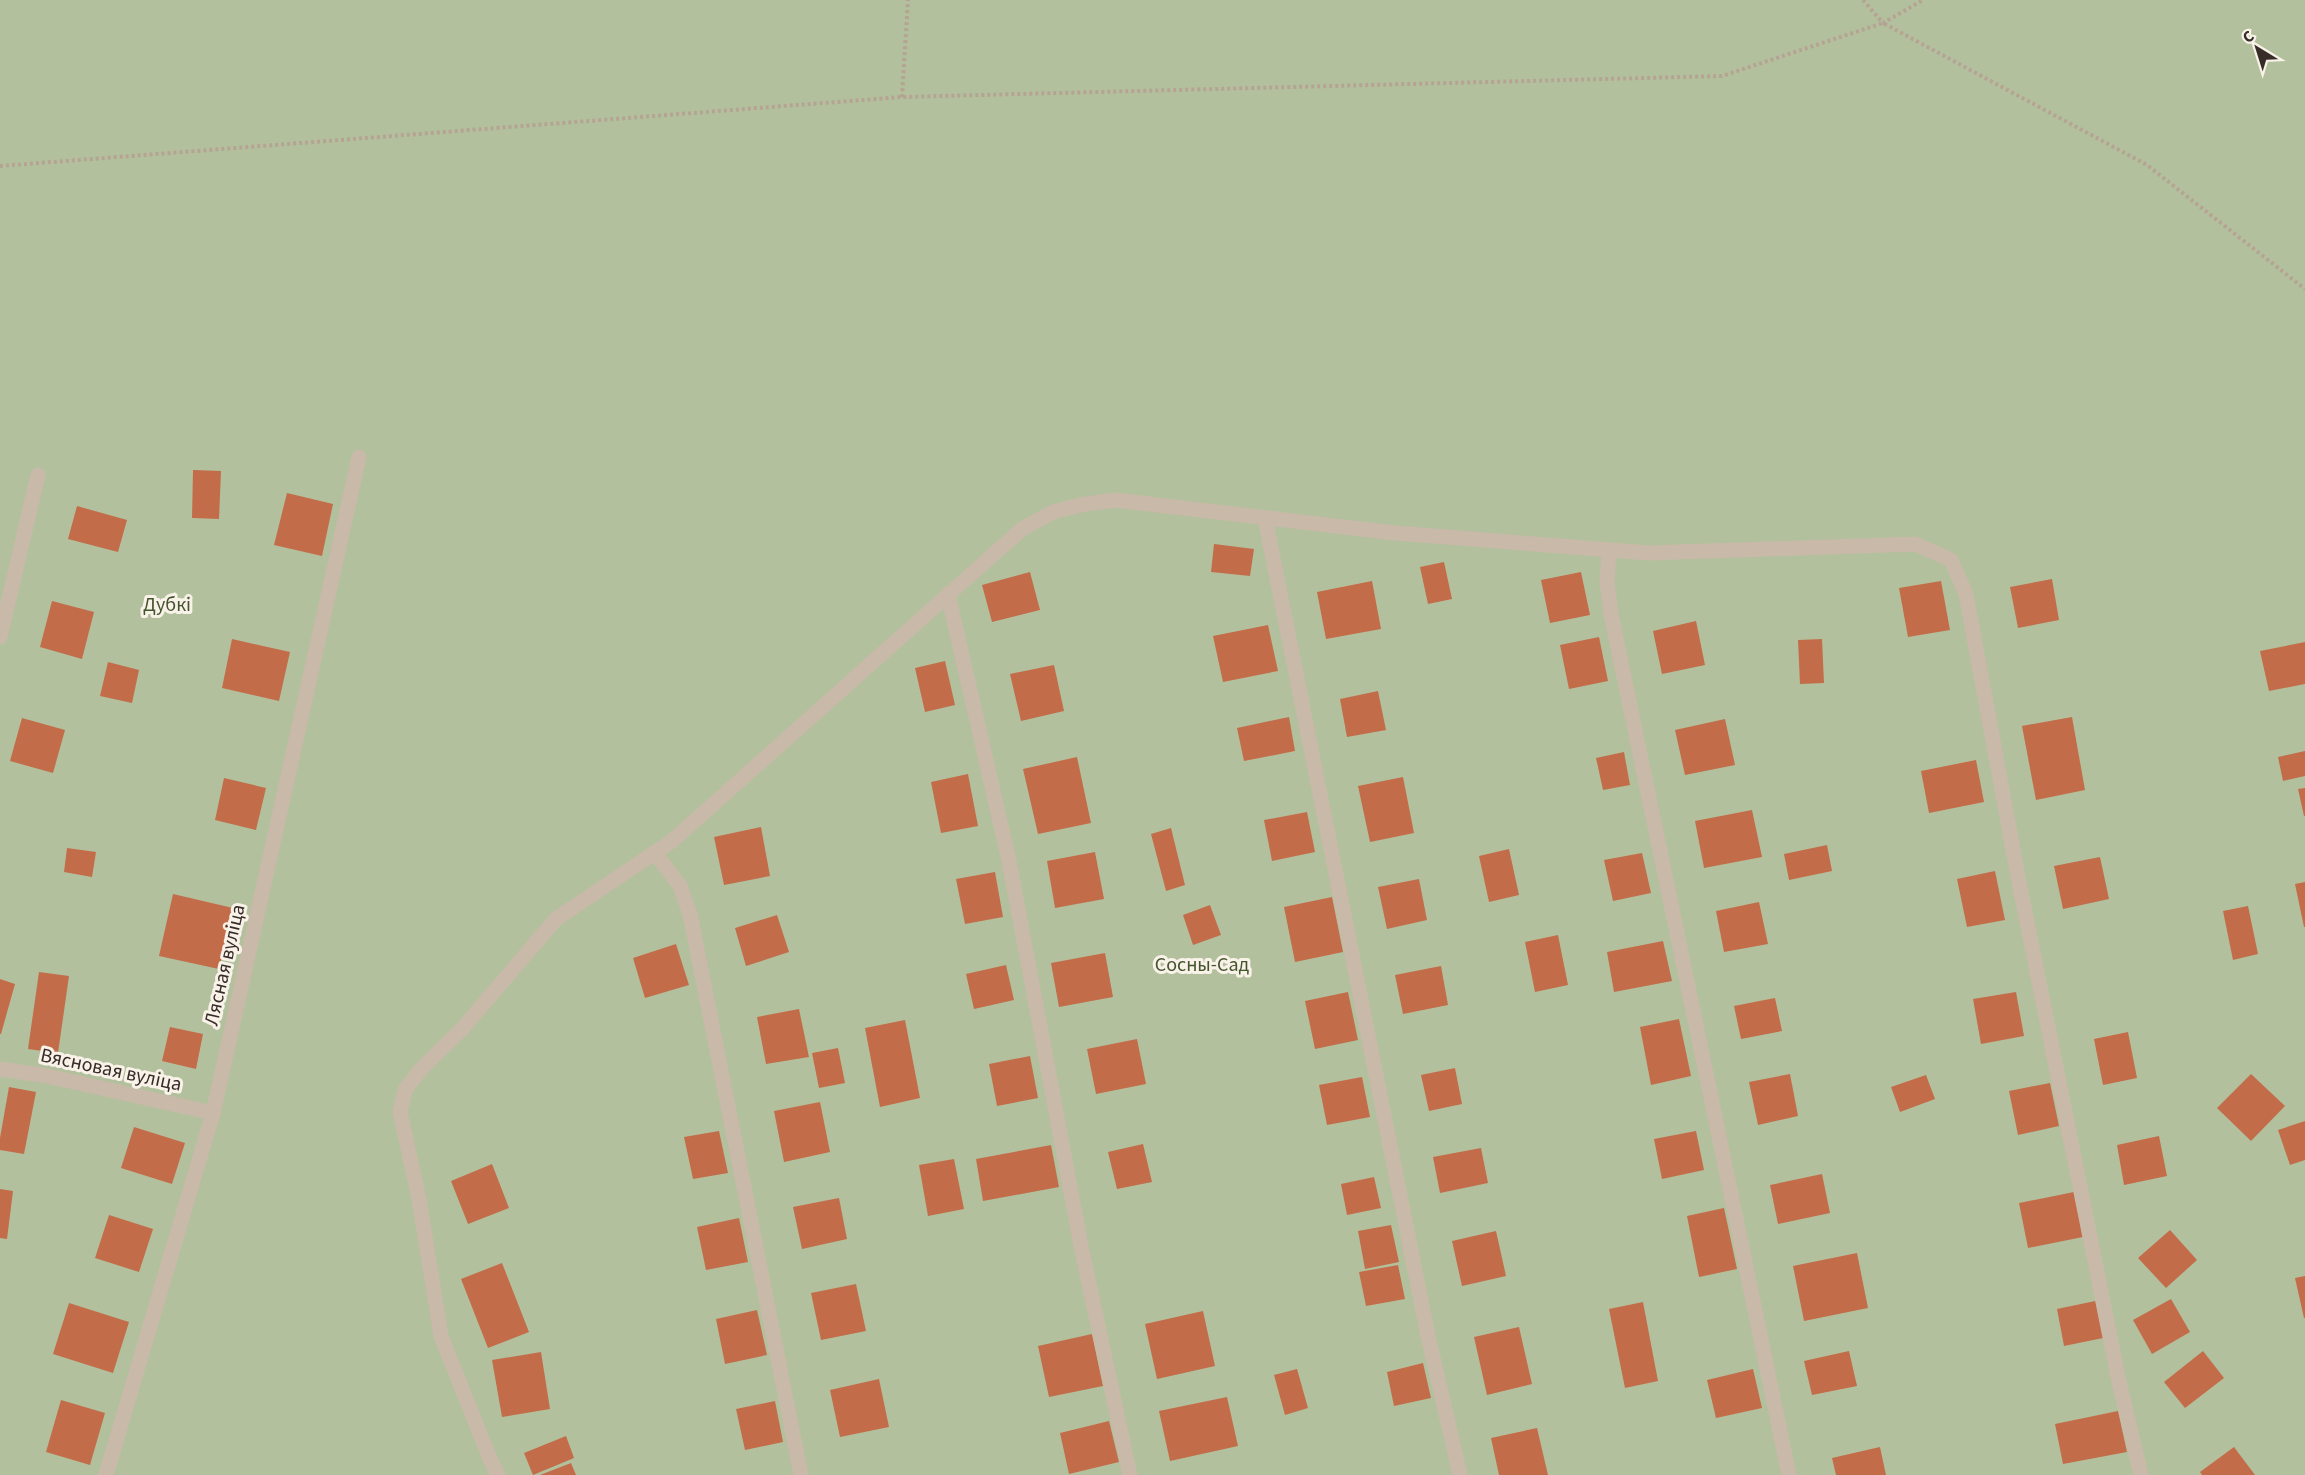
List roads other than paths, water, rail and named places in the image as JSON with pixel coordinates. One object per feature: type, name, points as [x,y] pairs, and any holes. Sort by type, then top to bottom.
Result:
[{"type":"street","name":"Лясная вуліца","points":[[106,1475],[213,1113],[359,457]]},
{"type":"street","points":[[0,637],[38,475]]},
{"type":"street","points":[[498,1475],[441,1336],[418,1199],[400,1112],[405,1090],[421,1068],[461,1030],[556,919],[672,841],[1022,529],[1053,512],[1115,500],[1395,533],[1650,553],[1915,544],[1950,560],[1966,594],[2020,889],[2116,1366],[2141,1475]]},
{"type":"street","points":[[1265,518],[1428,1336],[1460,1475]]},
{"type":"street","points":[[1609,550],[1607,582],[1611,614],[1789,1475]]},
{"type":"street","points":[[948,594],[1009,861],[1082,1251],[1130,1475]]},
{"type":"street","points":[[655,853],[680,886],[690,915],[801,1475]]},
{"type":"street","name":"Вясновая вуліца","points":[[0,1069],[47,1076],[213,1113]]},
{"type":"park label","name":"Дубкі","points":[[167,605]]},
{"type":"park label","name":"Сосны-Сад","points":[[1202,965]]}]
